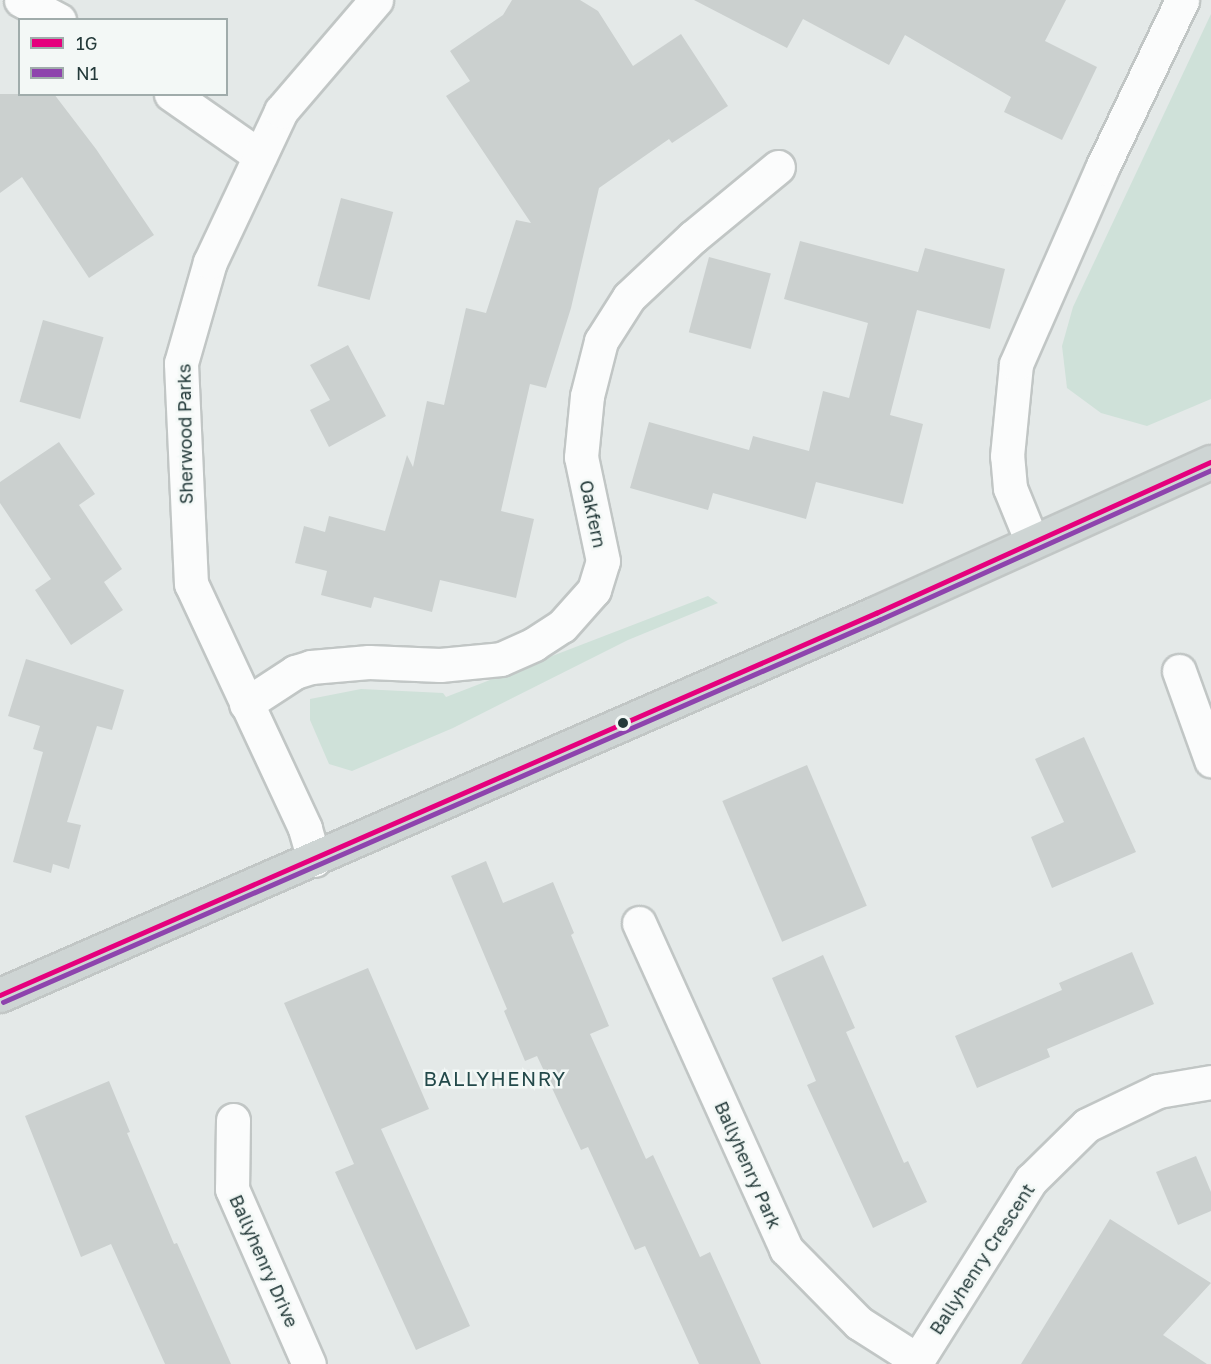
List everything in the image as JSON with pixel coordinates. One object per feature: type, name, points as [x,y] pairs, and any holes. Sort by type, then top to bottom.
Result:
[{"type":"main road","points":[[0,995],[314,860],[1211,462]]},
{"type":"street","points":[[21,0],[55,18]]},
{"type":"street","name":"Sherwood Parks","points":[[314,860],[305,828],[191,584],[181,363],[210,262],[281,111],[376,0]]},
{"type":"street","points":[[1032,542],[1010,488],[1008,466],[1016,364],[1102,168],[1182,0]]},
{"type":"street","points":[[174,96],[260,156]]},
{"type":"street","name":"Oakfern","points":[[246,704],[295,672],[311,667],[369,662],[440,665],[501,659],[534,644],[562,626],[594,590],[603,561],[582,457],[587,396],[601,341],[630,297],[693,237],[778,167]]},
{"type":"street","points":[[1179,671],[1211,760]]},
{"type":"street","name":"Ballyhenry Park","points":[[639,923],[786,1249],[859,1323],[916,1362]]},
{"type":"street","name":"Ballyhenry Crescent","points":[[916,1362],[1031,1180],[1087,1125],[1158,1091],[1211,1083]]},
{"type":"street","name":"Ballyhenry Drive","points":[[233,1120],[232,1189],[309,1364]]},
{"type":"shaded area","points":[[1211,14],[1211,399],[1147,426],[1101,413],[1067,388],[1062,346],[1073,307]]},
{"type":"shaded area","points":[[708,596],[718,603],[628,640],[453,728],[352,771],[329,764],[310,720],[310,699],[361,689],[443,693],[446,697]]},
{"type":"building","points":[[512,0],[580,0],[598,11],[633,66],[681,34],[728,106],[672,143],[669,139],[599,188],[571,308],[546,388],[530,384],[501,511],[534,519],[516,598],[440,580],[432,612],[374,597],[371,608],[321,595],[327,571],[295,563],[304,526],[325,532],[329,516],[385,531],[407,455],[413,467],[427,401],[444,405],[466,308],[486,313],[516,220],[531,223],[446,96],[470,81],[450,51],[503,15]]},
{"type":"building","points":[[694,0],[1066,0],[1045,41],[1097,67],[1062,140],[1004,112],[1011,97],[905,35],[889,65],[803,19],[787,48]]},
{"type":"building","points":[[0,94],[56,96],[96,149],[154,235],[89,278],[22,177],[0,193]]},
{"type":"building","points":[[341,198],[393,212],[370,300],[317,286]]},
{"type":"building","points":[[800,241],[918,272],[925,248],[1005,269],[990,329],[917,310],[890,415],[923,424],[903,504],[816,482],[806,519],[713,493],[708,510],[630,488],[649,422],[749,450],[753,436],[809,451],[823,391],[849,398],[868,323],[784,299]]},
{"type":"building","points":[[709,257],[771,274],[751,349],[689,332]]},
{"type":"building","points":[[43,320],[104,337],[80,419],[20,402]]},
{"type":"building","points":[[348,345],[386,416],[329,447],[310,410],[330,400],[310,365]]},
{"type":"building","points":[[59,442],[95,494],[79,505],[122,569],[104,582],[123,610],[71,645],[35,590],[51,579],[0,503],[0,482]]},
{"type":"building","points":[[26,659],[124,690],[112,730],[97,726],[67,822],[81,825],[69,869],[53,864],[51,873],[13,862],[43,752],[33,749],[40,726],[8,716]]},
{"type":"building","points":[[1084,737],[1136,852],[1052,888],[1031,837],[1064,822],[1035,759]]},
{"type":"building","points":[[807,765],[867,906],[782,942],[722,801]]},
{"type":"building","points":[[486,861],[503,903],[553,882],[574,933],[571,935],[609,1026],[590,1034],[646,1159],[653,1155],[700,1257],[710,1252],[761,1364],[699,1364],[645,1246],[635,1250],[588,1147],[581,1150],[537,1056],[525,1061],[504,1011],[507,1009],[451,876]]},
{"type":"building","points":[[1132,952],[1154,1004],[1047,1049],[1050,1057],[977,1088],[955,1036],[1062,990],[1059,983]]},
{"type":"building","points":[[823,955],[855,1028],[846,1032],[904,1163],[908,1161],[927,1202],[873,1228],[807,1085],[816,1081],[772,978]]},
{"type":"building","points":[[368,968],[429,1109],[381,1129],[470,1326],[416,1350],[335,1172],[354,1164],[284,1003]]},
{"type":"building","points":[[109,1081],[130,1132],[127,1133],[174,1244],[177,1243],[231,1364],[165,1364],[111,1244],[81,1257],[25,1116]]},
{"type":"building","points":[[1196,1156],[1211,1192],[1211,1211],[1178,1225],[1156,1172]]},
{"type":"building","points":[[1110,1219],[1211,1283],[1163,1335],[1207,1364],[1021,1364]]},
{"type":"transit line","name":"1G","points":[[0,995],[876,613],[1211,462]]},
{"type":"transit line","name":"N1","points":[[3,1002],[879,620],[1211,470]]},
{"type":"district","name":"BALLYHENRY","points":[[495,1078]]}]
